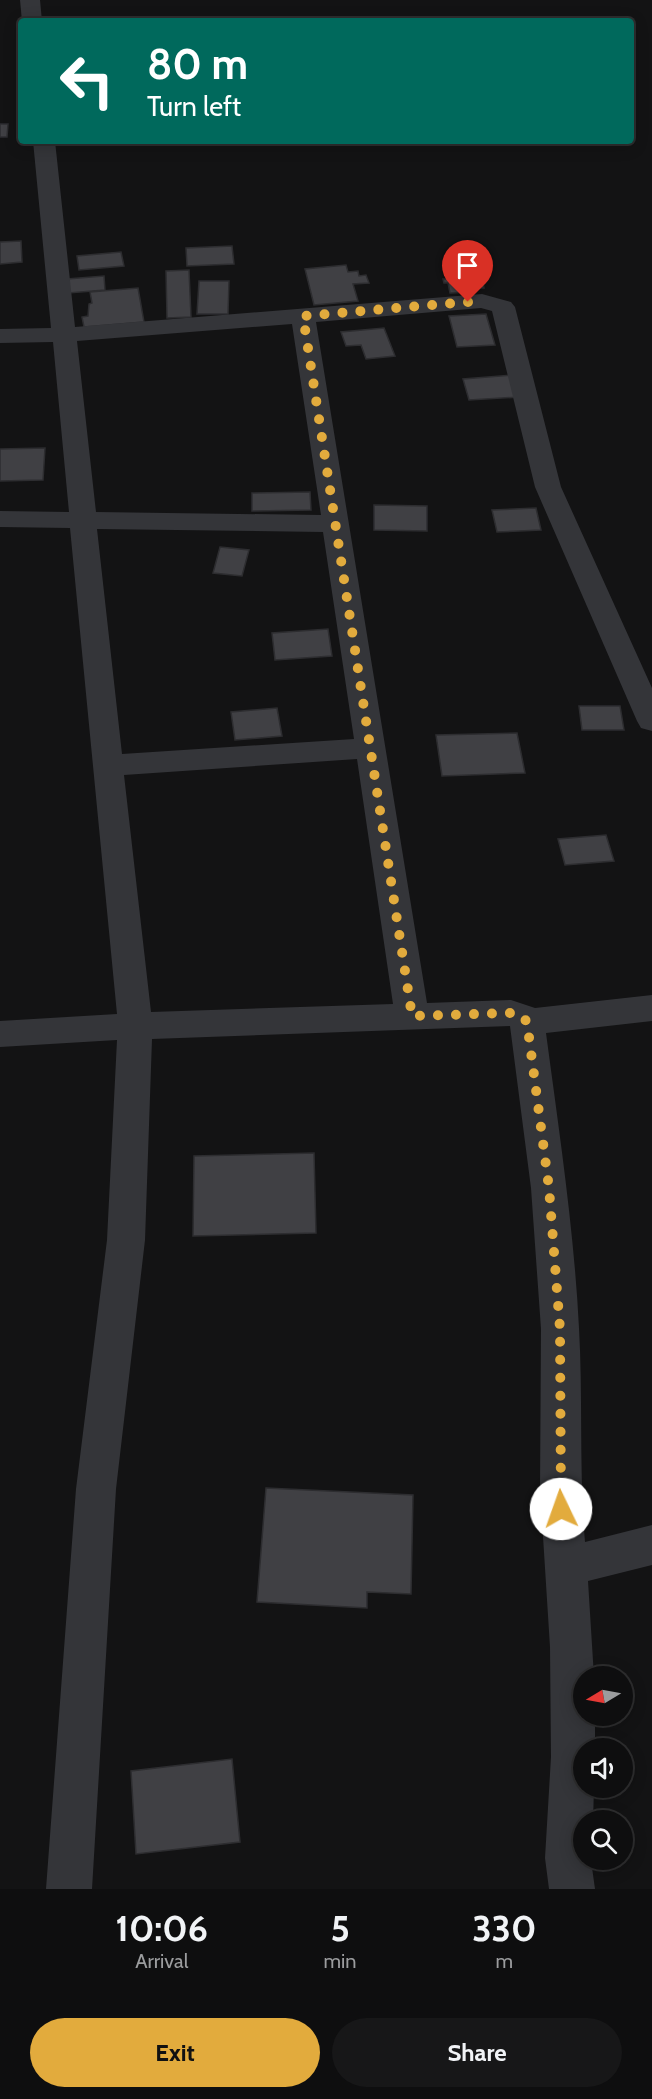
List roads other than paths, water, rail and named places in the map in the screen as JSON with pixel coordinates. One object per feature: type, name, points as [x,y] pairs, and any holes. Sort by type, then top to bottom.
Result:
[{"type":"street","points":[[30,0],[32,18]]},
{"type":"street","points":[[44,144],[135,1026],[126,1240],[96,1489],[69,1889]]},
{"type":"street","points":[[0,336],[64,335],[482,302],[503,307],[548,487],[652,721]]},
{"type":"street","points":[[303,316],[412,1016]]},
{"type":"street","points":[[0,519],[335,524]]},
{"type":"street","points":[[109,765],[370,748]]},
{"type":"street","points":[[527,1022],[652,1008]]},
{"type":"street","points":[[0,1034],[135,1026],[511,1013],[522,1016],[527,1022],[549,1188],[560,1329],[560,1490],[572,1647],[573,1757],[568,1858],[572,1889]]},
{"type":"street","points":[[565,1567],[652,1545]]}]
